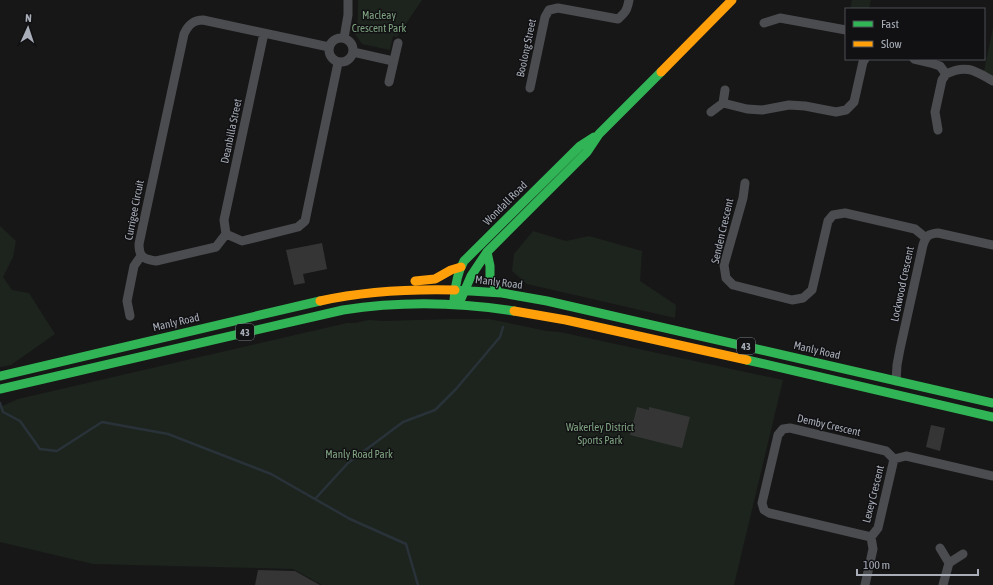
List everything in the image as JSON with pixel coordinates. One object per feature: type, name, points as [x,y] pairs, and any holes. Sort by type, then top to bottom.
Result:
[{"type":"main road","name":"Wondall Road","points":[[460,290],[487,252],[587,152],[599,134],[732,0]]},
{"type":"main road","name":"Wondall Road","points":[[457,305],[460,290],[457,278],[461,266],[469,256],[580,146],[599,134]]},
{"type":"main road","points":[[487,252],[491,282],[498,293]]},
{"type":"main road","points":[[336,298],[355,288],[435,279],[461,266]]},
{"type":"main road","name":"Manly Road","points":[[0,376],[336,298],[407,290],[460,290],[498,293],[547,301],[993,403]]},
{"type":"main road","name":"43","points":[[0,389],[342,310],[385,305],[457,305],[503,309],[547,316],[719,353],[993,417]]},
{"type":"street","points":[[344,38],[348,15],[348,0]]},
{"type":"street","name":"Boolong Street","points":[[530,88],[545,17],[549,10],[558,8],[618,18],[625,13],[629,0]]},
{"type":"street","points":[[764,22],[780,18],[845,30]]},
{"type":"street","name":"Currigee Circuit","points":[[226,234],[216,247],[156,261],[148,260],[141,256],[139,252],[139,244],[186,28],[190,23],[196,20],[202,20],[329,47]]},
{"type":"street","name":"Deanbilla Street","points":[[226,234],[224,220],[264,33]]},
{"type":"street","points":[[344,38],[353,46],[352,56],[348,61],[338,63],[330,56],[328,52],[329,47],[335,39],[344,38]]},
{"type":"street","points":[[388,82],[398,43]]},
{"type":"street","points":[[353,52],[394,61]]},
{"type":"street","points":[[723,103],[747,109],[762,110],[789,105],[805,106],[836,112],[846,110],[854,102],[864,60]]},
{"type":"street","points":[[918,60],[940,66],[946,74]]},
{"type":"street","points":[[226,234],[242,241],[298,227],[305,221],[338,63]]},
{"type":"street","points":[[938,130],[935,112],[942,80],[946,74],[956,69],[968,69],[993,81]]},
{"type":"street","points":[[711,112],[723,103],[725,90]]},
{"type":"street","name":"Senden Crescent","points":[[745,183],[743,198],[724,265],[726,278],[733,285],[792,300],[803,298],[812,290],[828,221],[833,215],[844,213],[915,229],[926,238]]},
{"type":"street","name":"Lockwood Crescent","points":[[896,381],[897,365],[923,245],[926,238],[931,234],[938,233],[993,244]]},
{"type":"street","points":[[130,316],[127,301],[134,266],[141,256]]},
{"type":"street","name":"Demby Crescent","points":[[871,537],[769,513],[764,510],[762,503],[778,435],[783,429],[790,428],[886,451],[894,459]]},
{"type":"street","name":"Lexey Crescent","points":[[865,585],[873,549],[871,537],[878,528],[894,459],[906,456],[993,476]]},
{"type":"street","points":[[940,548],[949,563]]},
{"type":"street","points":[[943,585],[949,563],[963,554]]},
{"type":"green space","name":"Macleay Crescent Park","points":[[358,0],[422,0],[397,37],[393,36],[390,50],[362,44],[355,34],[358,17]]},
{"type":"green space","points":[[852,0],[871,0],[869,8],[850,8]]},
{"type":"green space","points":[[993,28],[993,76],[984,71]]},
{"type":"green space","points":[[0,226],[16,241],[13,257],[3,277],[12,290],[29,293],[55,334],[11,365],[0,367]]},
{"type":"green space","points":[[533,231],[566,241],[589,236],[642,251],[640,281],[676,305],[675,318],[527,284],[512,271],[514,254]]},
{"type":"green space","name":"Manly Road Park","points":[[489,319],[547,331],[560,332],[783,380],[734,585],[322,585],[293,569],[93,564],[0,542],[0,407],[18,399],[347,323],[368,320]]},
{"type":"building","points":[[322,243],[327,269],[303,274],[305,283],[294,285],[286,250]]},
{"type":"building","points":[[637,407],[649,410],[649,407],[690,417],[682,448],[630,435]]},
{"type":"building","points":[[931,425],[945,428],[940,451],[926,447]]},
{"type":"building","points":[[258,570],[295,571],[320,585],[255,585]]},
{"type":"waterway","points":[[315,499],[348,463],[403,422],[435,410],[456,389],[500,337],[503,327]]},
{"type":"waterway","points":[[0,403],[3,412],[20,421],[40,449],[57,451],[102,422],[168,434],[271,474],[350,519],[406,544],[418,585]]},
{"type":"traffic: fast","points":[[461,299],[471,276],[487,252],[587,152],[599,134],[661,72]]},
{"type":"traffic: fast","points":[[454,300],[457,280],[464,261],[580,146],[594,137]]},
{"type":"traffic: fast","points":[[487,252],[490,266],[490,278],[499,293]]},
{"type":"traffic: fast","points":[[455,290],[502,293],[547,301],[993,403]]},
{"type":"traffic: fast","points":[[0,376],[320,301]]},
{"type":"traffic: fast","points":[[0,389],[343,310],[386,305],[450,304],[514,311]]},
{"type":"traffic: fast","points":[[747,360],[993,417]]},
{"type":"traffic: slow","points":[[661,72],[732,0]]},
{"type":"traffic: slow","points":[[415,281],[435,279],[451,270],[461,267]]},
{"type":"traffic: slow","points":[[320,301],[352,295],[387,292],[455,290]]},
{"type":"traffic: slow","points":[[514,311],[566,320],[747,360]]},
{"type":"park label","name":"Wakerley District Sports Park","points":[[600,433]]}]
